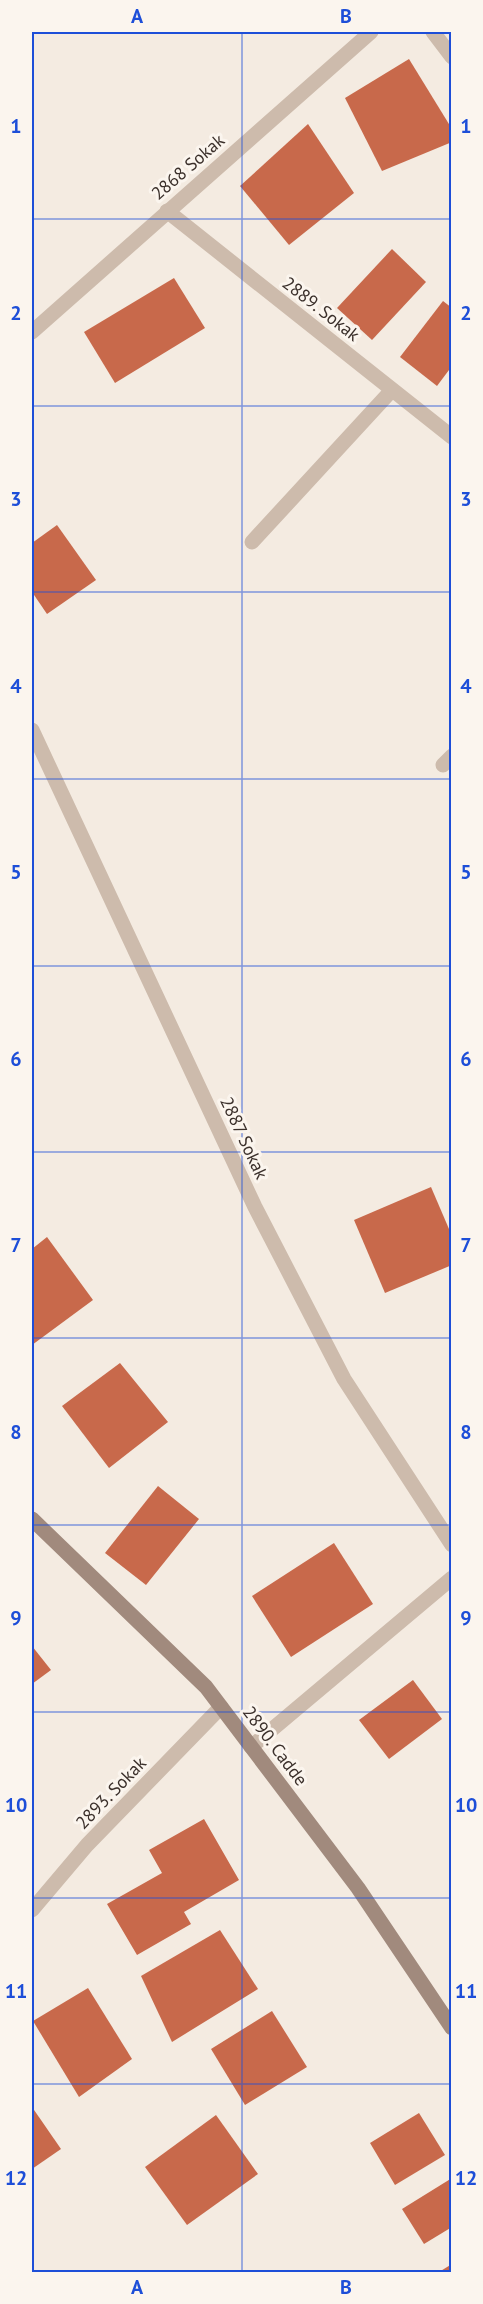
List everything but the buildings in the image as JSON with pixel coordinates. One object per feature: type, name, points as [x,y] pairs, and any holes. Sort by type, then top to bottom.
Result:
[{"type":"street","name":"2868 Sokak","points":[[32,332],[371,32]]},
{"type":"street","points":[[433,32],[452,57]]},
{"type":"street","name":"2889. Sokak","points":[[167,211],[452,437]]},
{"type":"street","points":[[252,542],[392,390]]},
{"type":"street","name":"2887 Sokak","points":[[32,730],[255,1207],[344,1379],[452,1545]]},
{"type":"street","name":"2890. Cadde","points":[[32,1519],[206,1687],[358,1888],[452,2028]]},
{"type":"street","points":[[251,1747],[452,1578]]},
{"type":"street","name":"2893. Sokak","points":[[32,1910],[87,1845],[220,1707]]}]
